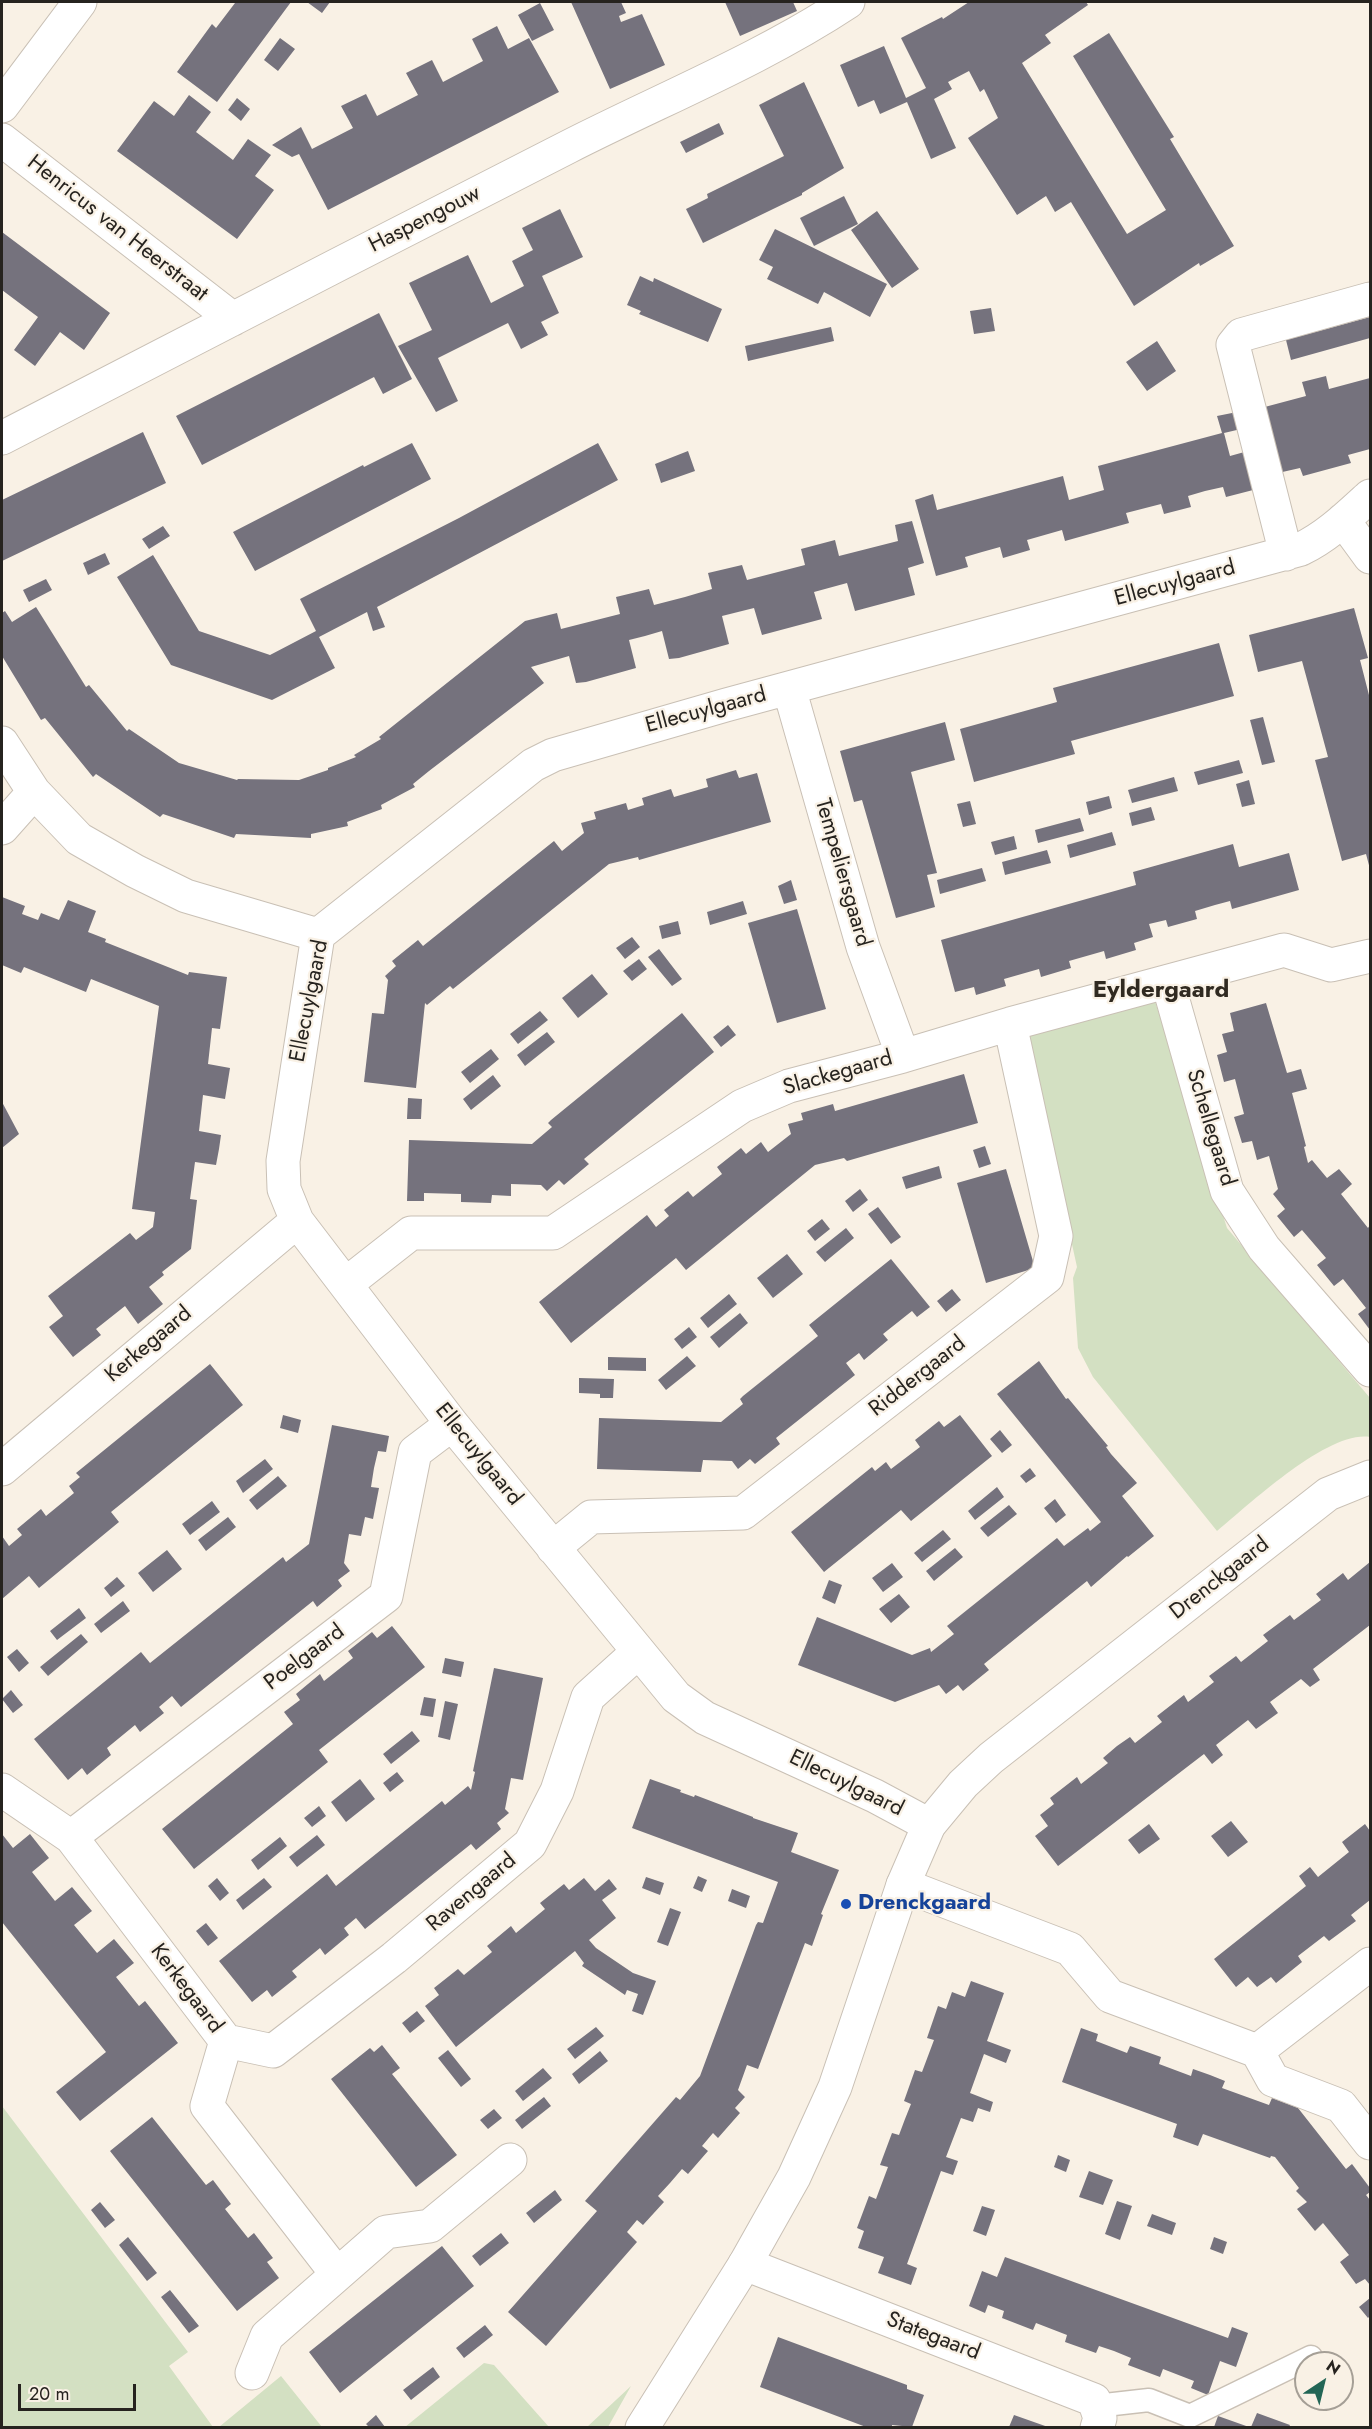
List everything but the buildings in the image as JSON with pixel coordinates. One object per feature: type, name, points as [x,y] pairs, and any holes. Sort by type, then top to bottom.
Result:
[{"type":"street","points":[[2,106],[80,2]]},
{"type":"street","name":"Haspengouw","points":[[2,438],[570,146],[766,49],[848,2]]},
{"type":"street","name":"Henricus van Heerstraat","points":[[2,140],[233,319]]},
{"type":"street","points":[[1286,554],[1233,345],[1241,335],[1371,299]]},
{"type":"street","name":"Ellecuylgaard","points":[[930,1825],[875,1796],[705,1718],[676,1697],[452,1424],[297,1221],[284,1190],[282,1168],[318,935],[533,765],[573,748],[1286,554],[1314,543],[1371,496]]},
{"type":"street","points":[[1343,520],[1371,557]]},
{"type":"street","name":"Tempeliersgaard","points":[[789,688],[863,947],[903,1056]]},
{"type":"street","points":[[2,743],[34,792],[79,839],[135,871],[186,896],[318,935]]},
{"type":"street","points":[[2,828],[34,792]]},
{"type":"street","name":"Slackegaard","points":[[346,1284],[411,1233],[553,1233],[742,1106],[789,1086],[1284,950],[1331,965],[1371,956]]},
{"type":"street","name":"Schellegaard","points":[[1168,983],[1227,1191],[1264,1248],[1371,1370]]},
{"type":"street","name":"Riddergaard","points":[[553,1548],[591,1517],[743,1513],[1047,1277],[1056,1236],[1010,1024]]},
{"type":"street","name":"Kerkegaard","points":[[2,1469],[297,1221]]},
{"type":"street","name":"Poelgaard","points":[[71,1837],[386,1596],[415,1452],[452,1424]]},
{"type":"street","name":"Drenckgaard","points":[[642,2427],[745,2264],[794,2177],[836,2087],[903,1885],[930,1825],[963,1784],[991,1758],[1328,1494],[1371,1477]]},
{"type":"street","name":"Ravengaard","points":[[226,2041],[273,2051],[394,1958],[530,1844],[557,1791],[588,1697],[638,1652]]},
{"type":"street","name":"Kerkegaard","points":[[2,1790],[71,1837],[226,2041],[207,2106],[337,2274]]},
{"type":"street","points":[[903,1885],[1070,1949],[1110,1996],[1257,2051],[1273,2080],[1341,2106],[1371,2144]]},
{"type":"street","points":[[1257,2051],[1371,1964]]},
{"type":"street","points":[[252,2373],[267,2336],[386,2232],[430,2226],[510,2160]]},
{"type":"street","name":"Stategaard","points":[[745,2264],[1094,2400],[1096,2417]]},
{"type":"street","name":"Drenckgaard","points":[[660,2427],[684,2363]]},
{"type":"lane","points":[[1096,2417],[1149,2400],[1190,2416],[1294,2365]]},
{"type":"green space","points":[[1155,1001],[1227,1228],[1370,1398],[1370,1437],[1353,1438],[1333,1445],[1312,1457],[1290,1471],[1217,1531],[1093,1377],[1078,1348],[1073,1278],[1077,1267],[1049,1140],[1029,1032]]},
{"type":"green space","points":[[2,2106],[188,2352],[169,2366],[213,2427],[2,2427]]},
{"type":"green space","points":[[484,2363],[494,2365],[549,2427],[405,2427]]},
{"type":"green space","points":[[281,2376],[322,2427],[219,2427]]},
{"type":"green space","points":[[631,2386],[608,2427],[587,2427]]},
{"type":"place","name":"Drenckgaard","points":[[846,1904]]},
{"type":"district","name":"Eyldergaard","points":[[1161,991]]}]
